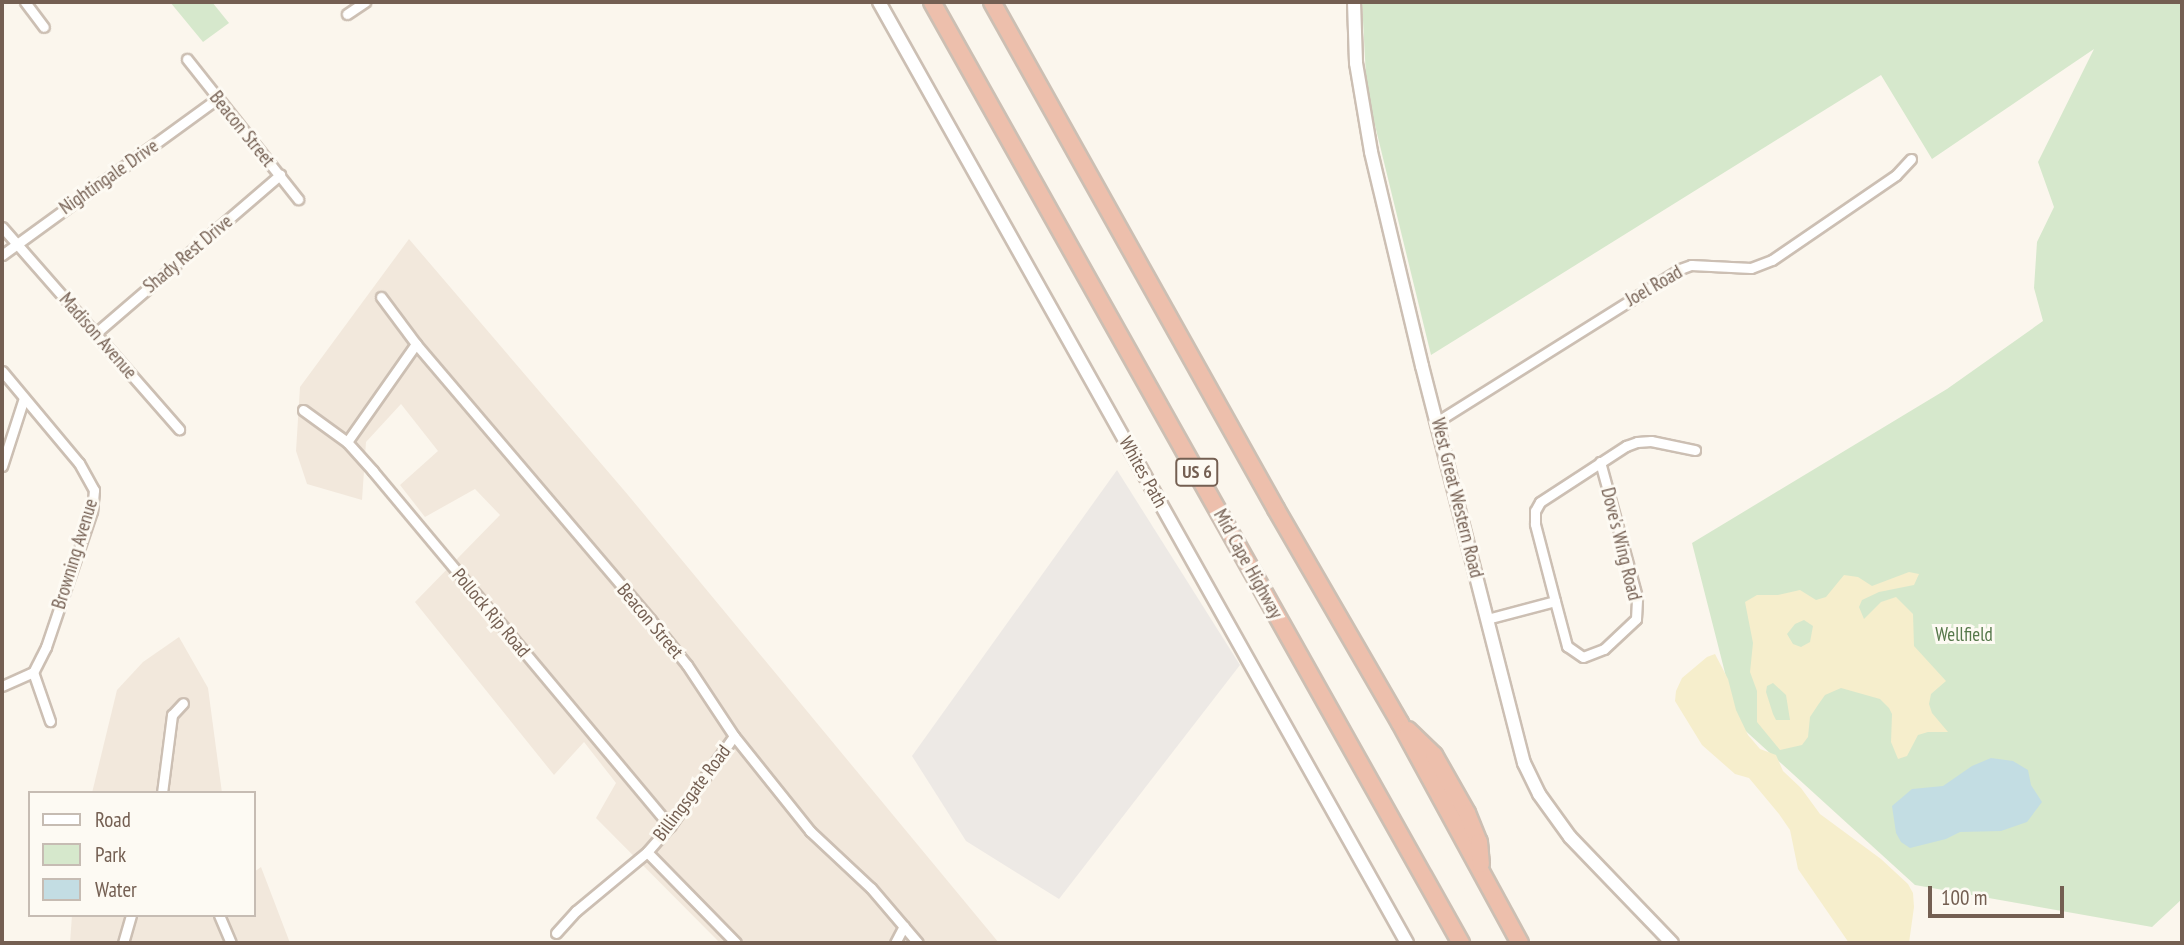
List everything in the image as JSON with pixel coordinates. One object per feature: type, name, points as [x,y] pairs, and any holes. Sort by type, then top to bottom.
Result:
[{"type":"highway","name":"Mid Cape Highway","points":[[932,2],[1461,943]]},
{"type":"highway","name":"US 6","points":[[992,2],[1276,509],[1400,723],[1434,755],[1467,813],[1479,842],[1481,870],[1520,943]]},
{"type":"street","points":[[25,2],[44,27]]},
{"type":"street","points":[[347,14],[365,2]]},
{"type":"street","name":"Whites Path","points":[[879,2],[1407,943]]},
{"type":"street","name":"West Great Western Road","points":[[1354,2],[1355,52],[1363,113],[1515,733],[1539,794],[1582,852],[1672,943]]},
{"type":"street","name":"Beacon Street","points":[[187,59],[298,199]]},
{"type":"street","name":"Nightingale Drive","points":[[2,255],[217,99]]},
{"type":"street","name":"Joel Road","points":[[1438,421],[1680,269],[1691,265],[1751,268],[1772,260],[1896,175],[1911,159]]},
{"type":"street","name":"Shady Rest Drive","points":[[96,333],[280,175]]},
{"type":"street","name":"Madison Avenue","points":[[2,227],[179,429]]},
{"type":"street","name":"Beacon Street","points":[[381,297],[416,344],[687,665],[734,736],[810,831],[871,888],[918,943]]},
{"type":"street","points":[[347,442],[416,344]]},
{"type":"street","name":"Browning Avenue","points":[[2,371],[79,463],[94,490],[92,510],[46,646],[33,672]]},
{"type":"street","points":[[2,466],[24,398]]},
{"type":"street","name":"Pollock Rip Road","points":[[303,410],[347,442],[670,826]]},
{"type":"street","points":[[1487,619],[1555,601],[1535,524],[1536,506],[1637,442],[1651,441],[1695,450]]},
{"type":"street","name":"Dove's Wing Road","points":[[1555,601],[1567,646],[1583,657],[1604,649],[1636,619],[1637,597],[1600,463]]},
{"type":"street","points":[[2,686],[33,672],[50,721]]},
{"type":"street","points":[[162,791],[172,715],[183,703]]},
{"type":"street","name":"Billingsgate Road","points":[[556,933],[576,911],[647,852],[670,826],[734,736]]},
{"type":"street","points":[[647,852],[736,943]]},
{"type":"street","points":[[123,943],[130,917]]},
{"type":"street","points":[[220,917],[231,943]]},
{"type":"street","points":[[895,943],[904,926]]},
{"type":"shaded area","points":[[409,239],[628,495],[999,943],[720,943],[596,818],[616,783],[584,742],[554,775],[415,602],[500,515],[475,489],[425,517],[400,485],[438,451],[401,404],[366,442],[362,500],[307,484],[296,451],[300,387]]},
{"type":"shaded area","points":[[1117,470],[1240,665],[1059,899],[966,841],[912,756]]},
{"type":"shaded area","points":[[179,637],[208,688],[222,791],[92,791],[117,690],[143,662]]},
{"type":"shaded area","points":[[261,867],[290,943],[70,943],[72,917],[256,917],[256,871]]},
{"type":"green space","points":[[170,2],[212,2],[229,23],[203,42]]},
{"type":"green space","name":"Wellfield","points":[[1362,2],[2182,2],[2182,899],[2152,927],[1915,885],[1738,724],[1692,543],[1947,389],[2043,321],[2034,288],[2037,242],[2054,207],[2038,162],[2094,49],[1932,159],[1881,75],[1431,355],[1372,113],[1366,77]]},
{"type":"sand","points":[[1909,572],[1919,574],[1914,585],[1879,592],[1862,600],[1859,607],[1864,619],[1881,602],[1896,597],[1913,614],[1914,646],[1946,681],[1931,694],[1929,704],[1932,713],[1948,732],[1918,735],[1907,756],[1898,759],[1891,742],[1892,714],[1889,708],[1880,699],[1841,688],[1825,695],[1818,705],[1810,717],[1808,737],[1802,745],[1780,750],[1757,722],[1757,691],[1750,672],[1753,643],[1745,602],[1757,595],[1778,595],[1800,590],[1816,600],[1826,597],[1844,575],[1858,577],[1872,586]],"holes":[[[1804,620],[1813,626],[1810,642],[1801,647],[1793,644],[1787,634],[1795,624]],[[1773,683],[1786,695],[1790,720],[1776,720],[1773,714],[1766,692],[1767,686]]]},
{"type":"sand","points":[[1715,654],[1728,679],[1736,710],[1748,735],[1760,749],[1776,755],[1783,771],[1801,788],[1820,814],[1881,859],[1908,884],[1913,893],[1914,907],[1909,943],[1849,943],[1798,869],[1790,830],[1779,814],[1749,778],[1735,774],[1702,745],[1675,701],[1676,691],[1682,678],[1707,657]]},
{"type":"water","points":[[1991,758],[2013,761],[2028,770],[2031,785],[2042,802],[2027,822],[2001,831],[1960,832],[1946,839],[1910,848],[1901,842],[1896,833],[1892,806],[1912,789],[1943,786],[1972,766]]}]
